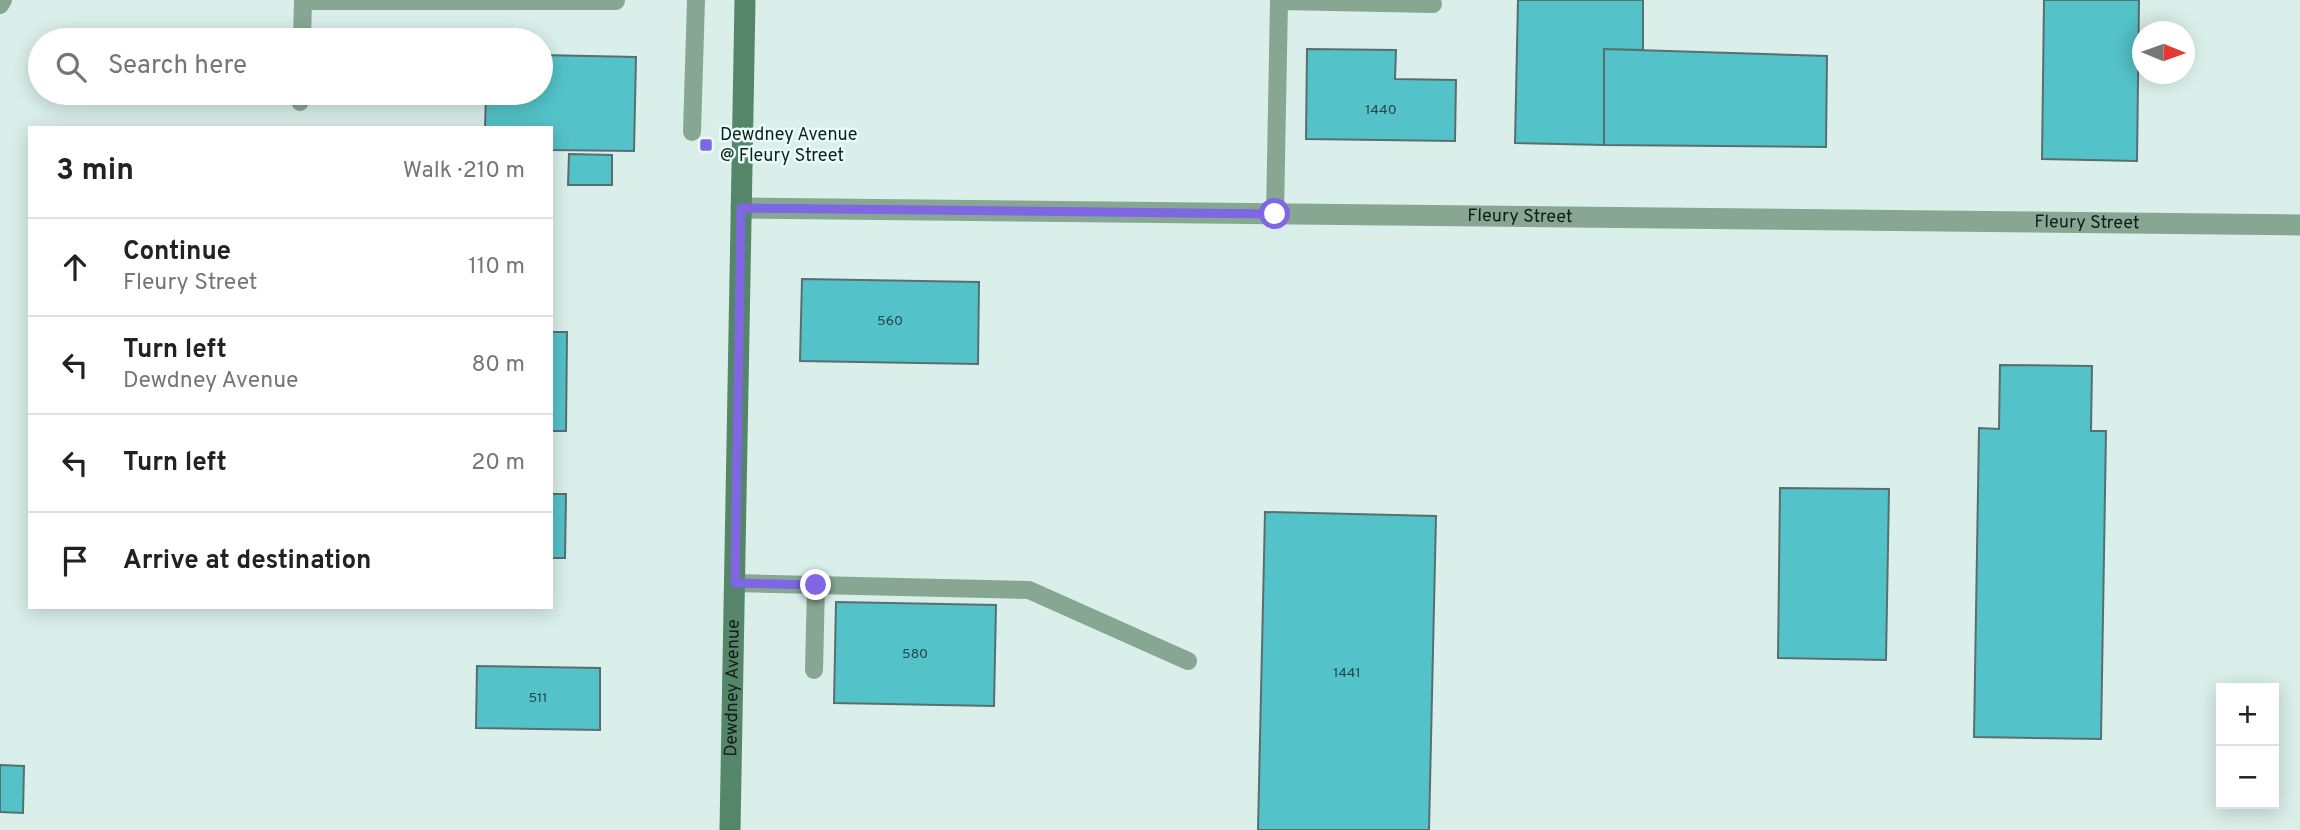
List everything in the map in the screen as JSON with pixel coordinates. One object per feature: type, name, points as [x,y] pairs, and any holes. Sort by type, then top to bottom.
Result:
[{"type":"street","name":"Dewdney Avenue","points":[[730,830],[745,0]]},
{"type":"street","name":"Fleury Street","points":[[741,208],[2300,225]]},
{"type":"lane","points":[[0,5],[3,0]]},
{"type":"lane","points":[[692,132],[696,0]]},
{"type":"lane","points":[[302,28],[303,1],[616,1]]},
{"type":"lane","points":[[1275,214],[1279,1],[1433,4]]},
{"type":"lane","points":[[735,583],[1029,590],[1188,661]]},
{"type":"lane","points":[[814,670],[816,585]]},
{"type":"building","points":[[1518,0],[1643,0],[1643,50],[1604,49],[1604,145],[1515,143]]},
{"type":"building","points":[[2044,0],[2139,0],[2139,21],[2132,21],[2132,84],[2138,84],[2137,161],[2042,159]]},
{"type":"building","points":[[1307,49],[1396,50],[1395,79],[1456,80],[1455,141],[1306,139]]},
{"type":"building","points":[[1604,49],[1827,56],[1826,147],[1604,145]]},
{"type":"building","points":[[553,55],[636,57],[634,151],[553,150],[553,126],[485,126],[486,105],[553,105]]},
{"type":"building","points":[[569,154],[612,155],[612,185],[568,185]]},
{"type":"building","points":[[802,279],[979,282],[978,364],[800,361]]},
{"type":"building","points":[[553,332],[567,332],[566,431],[553,431]]},
{"type":"building","points":[[2000,365],[2092,366],[2091,431],[2106,431],[2101,739],[1974,737],[1979,428],[1999,429]]},
{"type":"building","points":[[1780,488],[1889,489],[1886,660],[1778,658]]},
{"type":"building","points":[[553,494],[566,494],[565,558],[553,558]]},
{"type":"building","points":[[1265,512],[1436,516],[1429,830],[1258,830]]},
{"type":"building","points":[[836,602],[996,605],[994,706],[834,703]]},
{"type":"building","points":[[477,666],[600,668],[600,730],[476,728]]},
{"type":"building","points":[[0,765],[24,766],[23,813],[0,812]]},
{"type":"place","name":"Dewdney Avenue @ Fleury Street","points":[[706,145]]},
{"type":"route","points":[[816,585],[735,583],[741,208],[1275,214]]}]
